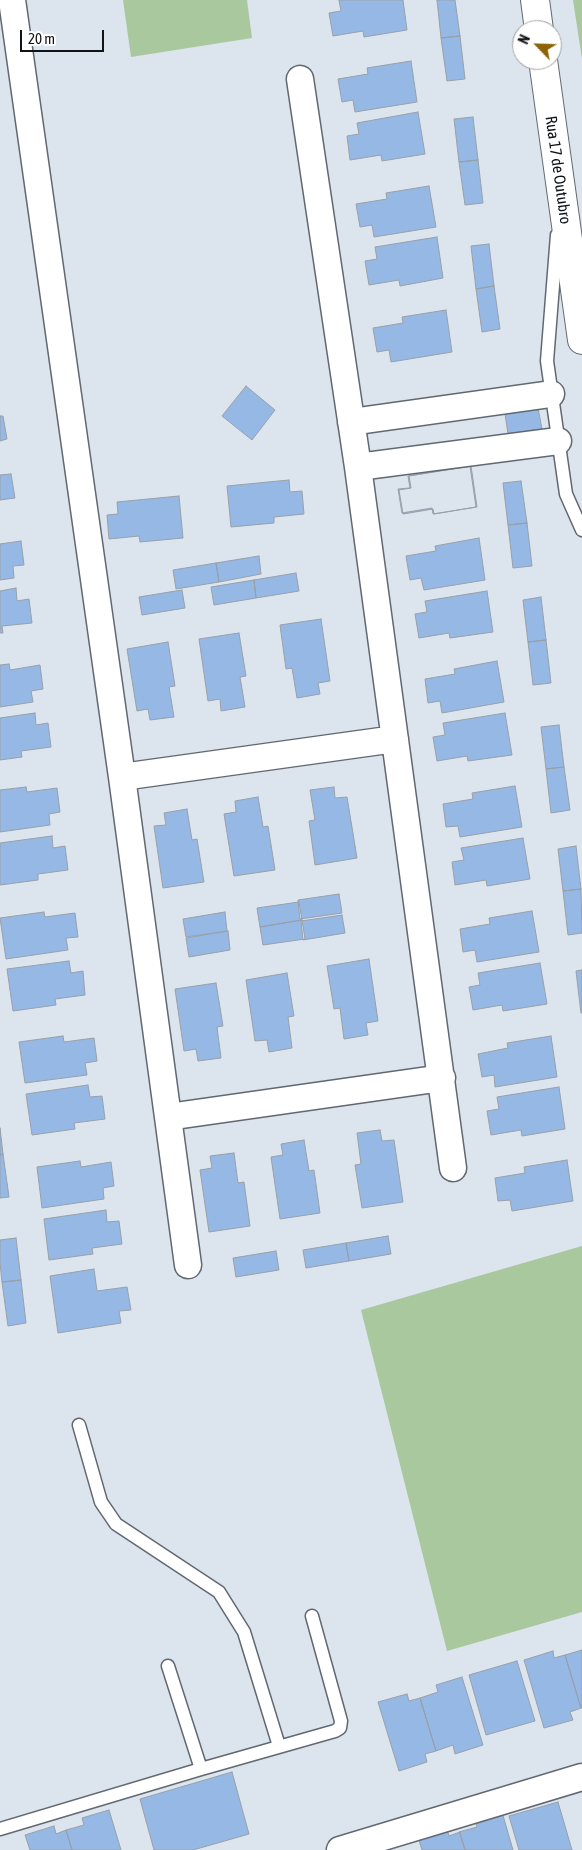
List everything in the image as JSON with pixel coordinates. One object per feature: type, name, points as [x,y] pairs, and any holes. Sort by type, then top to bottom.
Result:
[{"type":"main road","points":[[535,0],[538,20]]},
{"type":"main road","name":"Rua 17 de Outubro","points":[[544,70],[582,340]]},
{"type":"street","points":[[12,0],[122,777],[188,1265]]},
{"type":"street","points":[[300,79],[358,467],[454,1168]]},
{"type":"street","points":[[351,422],[551,394]]},
{"type":"street","points":[[358,467],[558,441]]},
{"type":"street","points":[[122,777],[395,739]]},
{"type":"street","points":[[168,1117],[442,1078]]},
{"type":"street","points":[[340,1850],[582,1777]]},
{"type":"lane","points":[[561,188],[547,361],[566,494],[582,530]]},
{"type":"lane","points":[[79,1425],[101,1502],[116,1524],[219,1592],[244,1632],[279,1746]]},
{"type":"lane","points":[[0,1829],[340,1728],[341,1721],[312,1616]]},
{"type":"lane","points":[[168,1666],[201,1769]]},
{"type":"green space","points":[[123,0],[247,0],[252,38],[131,57]]},
{"type":"green space","points":[[573,0],[582,0],[582,59]]},
{"type":"green space","points":[[582,1246],[582,1612],[447,1651],[361,1310]]},
{"type":"building","points":[[339,0],[403,0],[407,30],[364,37],[363,31],[333,36],[329,13],[341,11]]},
{"type":"building","points":[[437,0],[455,0],[460,36],[441,38]]},
{"type":"building","points":[[460,36],[465,79],[447,81],[441,38]]},
{"type":"building","points":[[411,61],[417,102],[355,112],[353,100],[342,102],[338,79],[368,74],[367,68]]},
{"type":"building","points":[[418,112],[425,154],[382,161],[381,155],[350,160],[347,136],[359,134],[357,123]]},
{"type":"building","points":[[473,117],[478,160],[459,162],[454,119]]},
{"type":"building","points":[[478,160],[483,203],[465,205],[459,162]]},
{"type":"building","points":[[429,186],[436,227],[374,237],[372,225],[360,227],[356,204],[387,199],[386,193]]},
{"type":"building","points":[[437,237],[443,278],[400,286],[399,280],[369,285],[365,261],[377,259],[375,247]]},
{"type":"building","points":[[489,244],[494,286],[476,289],[471,246]]},
{"type":"building","points":[[494,286],[500,329],[482,332],[476,289]]},
{"type":"building","points":[[446,310],[452,352],[391,362],[389,350],[377,352],[373,328],[403,323],[402,317]]},
{"type":"building","points":[[246,386],[275,410],[252,440],[222,416]]},
{"type":"building","points":[[538,408],[542,429],[508,434],[505,414]]},
{"type":"building","points":[[0,416],[3,416],[7,439],[0,441]]},
{"type":"building","points":[[470,466],[476,507],[433,514],[432,508],[402,513],[398,489],[410,488],[408,476]]},
{"type":"building","points":[[471,466],[477,507],[434,514],[433,509],[403,514],[399,490],[411,488],[409,476]]},
{"type":"building","points":[[11,474],[15,498],[0,500],[0,475]]},
{"type":"building","points":[[289,480],[290,492],[302,491],[304,514],[274,517],[274,523],[231,527],[227,486]]},
{"type":"building","points":[[521,481],[527,523],[508,525],[503,483]]},
{"type":"building","points":[[179,496],[183,538],[140,542],[139,536],[109,539],[107,515],[118,514],[117,502]]},
{"type":"building","points":[[527,523],[532,566],[513,568],[508,525]]},
{"type":"building","points":[[479,538],[485,580],[424,590],[421,578],[410,580],[406,556],[436,551],[435,546]]},
{"type":"building","points":[[21,541],[24,565],[13,566],[14,578],[0,580],[0,544]]},
{"type":"building","points":[[259,556],[261,574],[219,582],[216,563]]},
{"type":"building","points":[[216,563],[219,582],[176,589],[173,570]]},
{"type":"building","points":[[296,573],[299,591],[256,598],[254,580]]},
{"type":"building","points":[[254,580],[256,598],[214,605],[211,587]]},
{"type":"building","points":[[16,588],[17,601],[29,599],[32,623],[2,626],[3,633],[0,633],[0,591]]},
{"type":"building","points":[[182,590],[185,608],[142,615],[139,597]]},
{"type":"building","points":[[487,591],[493,632],[450,638],[449,633],[419,638],[415,614],[427,612],[425,601]]},
{"type":"building","points":[[541,597],[546,640],[528,642],[523,600]]},
{"type":"building","points":[[321,619],[330,681],[318,683],[320,694],[297,698],[292,668],[286,669],[280,625]]},
{"type":"building","points":[[239,633],[246,676],[240,677],[245,707],[221,711],[220,699],[208,701],[199,639]]},
{"type":"building","points":[[546,640],[551,683],[533,685],[528,642]]},
{"type":"building","points":[[168,642],[175,686],[169,687],[174,717],[150,720],[148,709],[137,711],[127,649]]},
{"type":"building","points":[[497,661],[504,702],[442,713],[440,701],[428,703],[425,679],[455,674],[454,669]]},
{"type":"building","points":[[9,664],[10,670],[40,665],[43,689],[31,691],[33,702],[0,707],[0,665]]},
{"type":"building","points":[[35,713],[36,725],[48,723],[51,747],[21,751],[22,757],[0,760],[0,718]]},
{"type":"building","points":[[505,713],[512,755],[468,761],[467,756],[437,761],[433,737],[445,735],[443,723]]},
{"type":"building","points":[[559,725],[564,767],[546,769],[541,727]]},
{"type":"building","points":[[564,767],[570,810],[551,813],[546,769]]},
{"type":"building","points":[[515,786],[522,827],[460,837],[458,826],[446,827],[443,804],[473,799],[472,793]]},
{"type":"building","points":[[26,787],[27,792],[57,788],[60,812],[49,814],[50,825],[0,832],[0,790]]},
{"type":"building","points":[[334,787],[335,798],[347,797],[357,858],[315,865],[309,821],[315,820],[310,790]]},
{"type":"building","points":[[258,797],[263,827],[268,826],[275,870],[234,876],[224,814],[236,812],[235,801]]},
{"type":"building","points":[[187,809],[192,840],[197,839],[204,882],[163,888],[154,826],[166,825],[164,813]]},
{"type":"building","points":[[52,836],[53,848],[65,846],[68,870],[38,874],[38,880],[0,885],[0,843]]},
{"type":"building","points":[[523,838],[530,879],[487,886],[486,880],[455,885],[452,862],[464,860],[461,848]]},
{"type":"building","points":[[576,846],[581,889],[563,891],[558,849]]},
{"type":"building","points":[[581,889],[582,933],[568,935],[563,891]]},
{"type":"building","points":[[339,894],[342,913],[300,919],[298,900]]},
{"type":"building","points":[[299,902],[302,920],[260,927],[257,908]]},
{"type":"building","points":[[532,911],[539,952],[477,962],[475,950],[463,952],[460,929],[490,924],[489,918]]},
{"type":"building","points":[[44,912],[45,917],[75,913],[78,937],[66,938],[68,950],[6,959],[0,918]]},
{"type":"building","points":[[225,912],[227,931],[186,937],[183,919]]},
{"type":"building","points":[[342,915],[345,933],[303,940],[301,921]]},
{"type":"building","points":[[302,920],[305,939],[263,945],[260,927]]},
{"type":"building","points":[[228,931],[230,950],[189,957],[186,938]]},
{"type":"building","points":[[369,959],[378,1021],[366,1023],[368,1035],[344,1039],[340,1008],[334,1009],[327,966]]},
{"type":"building","points":[[69,961],[71,973],[83,971],[85,995],[55,999],[56,1005],[13,1011],[7,969]]},
{"type":"building","points":[[540,963],[547,1004],[503,1011],[502,1005],[473,1010],[469,987],[480,985],[478,973]]},
{"type":"building","points":[[582,970],[582,1013],[581,1013],[576,971]]},
{"type":"building","points":[[287,973],[294,1016],[288,1017],[292,1048],[269,1052],[267,1040],[255,1041],[246,980]]},
{"type":"building","points":[[216,983],[223,1026],[217,1027],[221,1058],[198,1061],[196,1049],[184,1051],[175,989]]},
{"type":"building","points":[[63,1036],[64,1042],[94,1038],[97,1061],[85,1063],[87,1075],[25,1083],[19,1042]]},
{"type":"building","points":[[551,1036],[557,1077],[495,1087],[494,1075],[482,1077],[478,1054],[508,1048],[507,1043]]},
{"type":"building","points":[[88,1085],[90,1097],[102,1096],[105,1119],[74,1123],[75,1129],[32,1135],[26,1094]]},
{"type":"building","points":[[559,1087],[565,1129],[522,1136],[521,1130],[491,1135],[487,1111],[499,1109],[497,1097]]},
{"type":"building","points":[[0,1128],[3,1154],[0,1155]]},
{"type":"building","points":[[380,1130],[382,1141],[394,1140],[403,1202],[362,1208],[355,1165],[361,1164],[357,1133]]},
{"type":"building","points":[[304,1140],[309,1171],[314,1170],[320,1213],[280,1219],[271,1157],[283,1155],[281,1144]]},
{"type":"building","points":[[234,1153],[238,1183],[244,1182],[250,1226],[209,1232],[200,1170],[212,1168],[210,1156]]},
{"type":"building","points":[[3,1154],[9,1197],[0,1198],[0,1155]]},
{"type":"building","points":[[567,1160],[573,1201],[512,1211],[510,1200],[498,1201],[495,1178],[525,1173],[524,1167]]},
{"type":"building","points":[[80,1161],[81,1167],[111,1162],[114,1186],[103,1188],[104,1199],[42,1208],[37,1167]]},
{"type":"building","points":[[106,1210],[107,1222],[119,1221],[122,1244],[92,1248],[93,1254],[49,1260],[44,1219]]},
{"type":"building","points":[[388,1236],[391,1254],[349,1261],[346,1243]]},
{"type":"building","points":[[16,1238],[21,1280],[2,1282],[0,1240]]},
{"type":"building","points":[[346,1243],[349,1261],[306,1268],[303,1250]]},
{"type":"building","points":[[276,1251],[279,1270],[236,1277],[233,1258]]},
{"type":"building","points":[[94,1269],[97,1291],[127,1287],[131,1310],[119,1311],[121,1323],[58,1333],[50,1276]]},
{"type":"building","points":[[21,1280],[26,1323],[8,1326],[2,1282]]},
{"type":"building","points":[[582,1650],[582,1708],[581,1708],[565,1655]]},
{"type":"building","points":[[553,1651],[554,1658],[565,1655],[581,1708],[570,1712],[573,1720],[544,1728],[524,1660]]},
{"type":"building","points":[[517,1661],[535,1721],[486,1735],[469,1675]]},
{"type":"building","points":[[462,1677],[483,1745],[455,1754],[453,1745],[436,1751],[420,1698],[438,1692],[436,1685]]},
{"type":"building","points":[[407,1694],[409,1701],[420,1698],[436,1751],[425,1754],[427,1762],[399,1771],[378,1702]]},
{"type":"building","points":[[232,1772],[249,1834],[193,1850],[154,1850],[140,1799]]},
{"type":"building","points":[[558,1802],[572,1850],[519,1850],[509,1816]]},
{"type":"building","points":[[109,1810],[121,1850],[72,1850],[66,1830],[84,1825],[82,1818]]},
{"type":"building","points":[[502,1812],[513,1850],[465,1850],[459,1832],[477,1827],[475,1820]]},
{"type":"building","points":[[54,1826],[56,1834],[66,1830],[72,1850],[30,1850],[25,1835]]},
{"type":"building","points":[[447,1829],[449,1836],[460,1832],[465,1850],[422,1850],[418,1837]]}]
